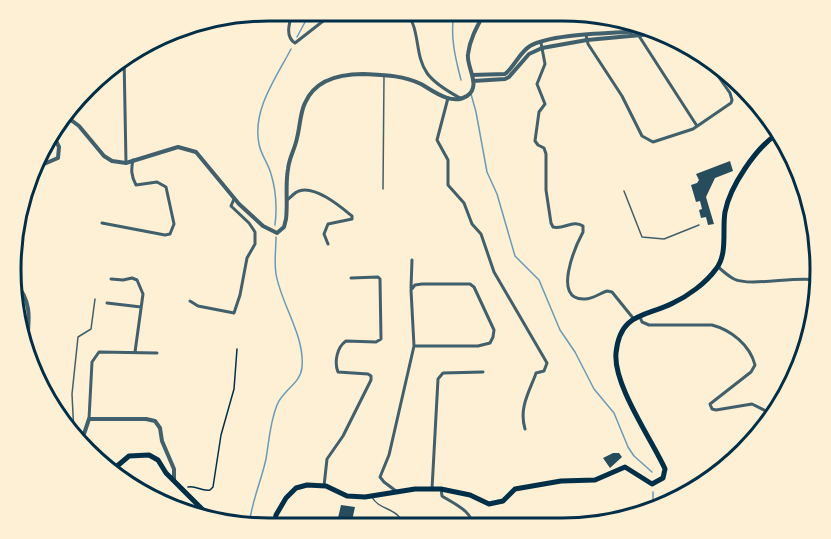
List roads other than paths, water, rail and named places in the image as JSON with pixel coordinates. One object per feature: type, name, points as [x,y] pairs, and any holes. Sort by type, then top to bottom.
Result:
[{"type":"main road","points":[[275,518],[286,498],[296,489],[307,485],[324,486],[347,496],[372,496],[441,489],[470,495],[489,504],[503,501],[515,489],[561,481],[595,480],[625,467],[652,484],[663,478],[665,469],[634,410],[617,368],[618,345],[625,328],[636,317],[671,305],[681,299],[706,280],[717,267],[723,249],[726,209],[737,184],[756,152],[772,138]]},
{"type":"main road","points":[[117,466],[129,456],[149,454],[158,460],[176,483],[202,509]]},
{"type":"street","points":[[291,21],[289,36],[295,43],[323,21]]},
{"type":"street","points":[[411,21],[423,66],[428,75],[462,99]]},
{"type":"street","points":[[71,120],[79,126],[104,156],[112,161],[126,163],[178,147],[187,148],[201,156],[234,199],[262,226],[277,233],[284,226],[288,167],[305,104],[317,87],[342,75],[401,76],[448,98],[462,99],[470,94],[473,81],[467,61],[468,52],[473,33],[480,21]]},
{"type":"street","points":[[631,31],[631,35]]},
{"type":"street","points":[[472,75],[505,74],[529,47],[638,33]]},
{"type":"street","points":[[631,35],[644,35]]},
{"type":"street","points":[[639,36],[697,126]]},
{"type":"street","points":[[586,38],[622,96],[645,139],[657,141],[697,126],[731,103],[730,93],[719,78]]},
{"type":"street","points":[[473,81],[505,79],[541,45]]},
{"type":"street","points":[[541,45],[545,64],[537,84],[545,104],[539,112],[536,141],[544,148],[546,154],[546,189],[551,223],[553,227],[558,228],[574,223],[583,226],[583,232],[567,270],[570,290],[582,299],[589,299],[607,291],[612,292],[636,317],[649,325],[712,326],[730,333],[753,355],[755,364],[751,372],[710,404],[712,409],[752,404],[767,410]]},
{"type":"street","points":[[124,68],[126,163]]},
{"type":"street","points":[[448,98],[437,140],[448,160],[448,185],[464,203],[472,224],[483,239],[493,269],[547,363],[544,370],[536,373],[523,407],[525,429]]},
{"type":"street","points":[[45,163],[58,158],[59,147],[56,142]]},
{"type":"street","points":[[102,223],[165,235],[170,234],[172,230],[174,224],[166,187],[157,182],[136,185],[131,168],[133,160]]},
{"type":"street","points":[[287,200],[297,191],[305,190],[327,197],[352,216],[352,219],[328,224],[324,234],[328,244]]},
{"type":"street","points":[[189,301],[198,306],[234,313],[247,258],[255,243],[255,232],[231,206],[234,199]]},
{"type":"street","points":[[398,492],[380,477],[389,454],[414,346],[412,260]]},
{"type":"street","points":[[717,267],[735,280],[809,279]]},
{"type":"street","points":[[324,486],[327,459],[343,436],[371,380],[368,374],[338,372],[336,369],[338,349],[346,341],[376,342],[381,339],[380,279],[378,277],[351,278]]},
{"type":"street","points":[[111,279],[132,278],[137,280],[143,294],[135,352]]},
{"type":"street","points":[[411,290],[415,285],[422,284],[470,284],[477,291],[494,330],[494,338],[490,343],[478,346],[414,346]]},
{"type":"street","points":[[22,289],[28,306],[27,324]]},
{"type":"street","points":[[107,303],[141,308]]},
{"type":"street","points":[[84,434],[89,419],[92,362],[95,356],[99,352],[106,351],[157,353]]},
{"type":"street","points":[[432,489],[438,379],[443,373],[483,372]]},
{"type":"street","points":[[89,419],[155,421],[160,428],[162,441],[174,469],[176,483]]},
{"type":"street","points":[[441,489],[442,496],[471,518]]},
{"type":"lane","points":[[383,189],[384,75]]},
{"type":"lane","points":[[624,191],[642,237],[664,239],[699,225]]},
{"type":"lane","points":[[73,423],[72,394],[78,337],[91,329],[95,299]]},
{"type":"lane","points":[[372,496],[375,503],[400,518]]},
{"type":"waterway","points":[[297,37],[306,21]]},
{"type":"waterway","points":[[453,21],[455,55],[461,80]]},
{"type":"waterway","points":[[275,225],[274,186],[260,148],[259,119],[272,83],[291,49]]},
{"type":"waterway","points":[[471,94],[487,172],[497,194],[515,256],[539,280],[560,330],[575,352],[594,389],[614,413],[628,447],[634,456],[652,472]]},
{"type":"waterway","points":[[251,517],[266,459],[275,411],[280,400],[299,378],[302,367],[300,344],[276,274],[276,237]]},
{"type":"waterway","points":[[653,492],[653,500]]}]
